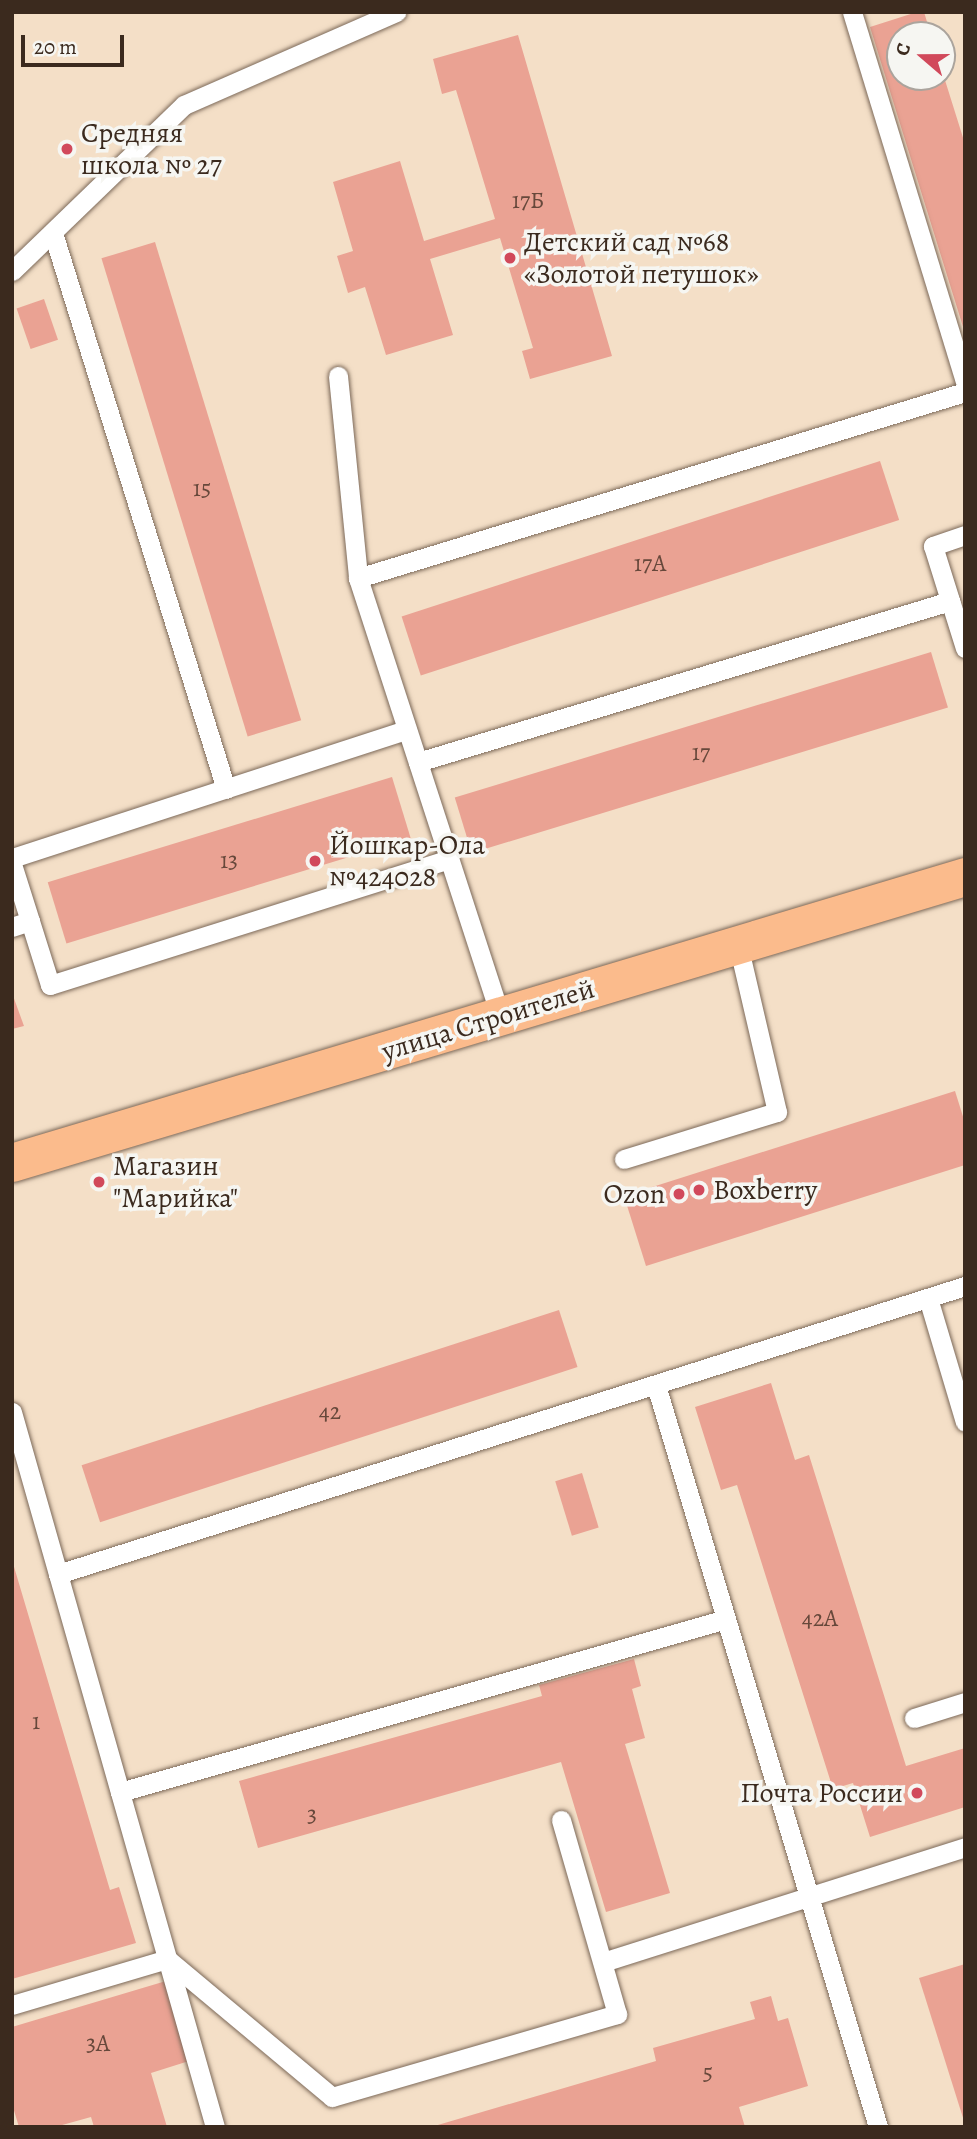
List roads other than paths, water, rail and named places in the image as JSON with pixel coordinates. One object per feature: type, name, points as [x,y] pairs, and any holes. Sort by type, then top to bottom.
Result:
[{"type":"main road","name":"улица Строителей","points":[[12,1163],[965,877]]},
{"type":"lane","points":[[12,271],[184,105],[396,12]]},
{"type":"lane","points":[[852,12],[965,381]]},
{"type":"lane","points":[[53,233],[226,789]]},
{"type":"lane","points":[[338,376],[358,578],[500,1016]]},
{"type":"lane","points":[[358,578],[965,392]]},
{"type":"lane","points":[[965,535],[933,545],[965,648]]},
{"type":"lane","points":[[418,762],[950,601]]},
{"type":"lane","points":[[12,858],[407,730]]},
{"type":"lane","points":[[12,864],[21,924],[50,985],[449,859]]},
{"type":"lane","points":[[624,1159],[777,1112],[738,945]]},
{"type":"lane","points":[[58,1574],[965,1286]]},
{"type":"lane","points":[[928,1298],[965,1422]]},
{"type":"lane","points":[[656,1385],[878,2127]]},
{"type":"lane","points":[[12,1412],[215,2127]]},
{"type":"lane","points":[[120,1792],[726,1619]]},
{"type":"lane","points":[[914,1718],[965,1702]]},
{"type":"lane","points":[[167,1959],[332,2098],[617,2014],[561,1819]]},
{"type":"lane","points":[[603,1962],[965,1847]]},
{"type":"lane","points":[[12,2005],[167,1959]]},
{"type":"place","name":"Средняя школа № 27","points":[[67,149]]},
{"type":"place","name":"Детский сад №68 «Золотой петушок»","points":[[510,258]]},
{"type":"place","name":"Йошкар-Ола №424028","points":[[315,861]]},
{"type":"place","name":"Магазин \"Марийка\"","points":[[99,1182]]},
{"type":"place","name":"Boxberry","points":[[699,1190]]},
{"type":"place","name":"Ozon","points":[[679,1194]]},
{"type":"place","name":"Почта России","points":[[917,1793]]}]
